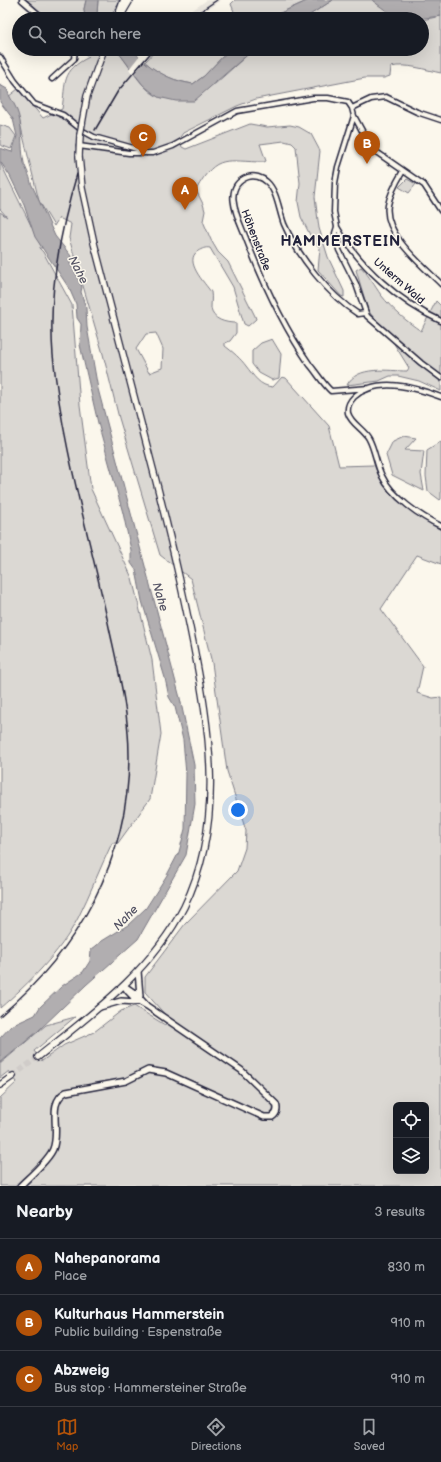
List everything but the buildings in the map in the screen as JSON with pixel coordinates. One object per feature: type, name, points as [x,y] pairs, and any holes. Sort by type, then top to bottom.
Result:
[{"type":"main road","points":[[120,12],[124,0]]},
{"type":"main road","points":[[122,12],[130,0]]},
{"type":"main road","points":[[38,1057],[124,986],[169,932],[184,906],[196,879],[208,830],[210,770],[204,709],[188,618],[171,542],[86,214],[79,156],[80,135],[87,96],[101,56]]},
{"type":"main road","points":[[0,1085],[13,1076]]},
{"type":"street","points":[[22,0],[36,12]]},
{"type":"street","points":[[52,78],[74,59],[74,56]]},
{"type":"street","points":[[0,57],[8,72],[31,102],[63,115],[83,131],[94,137],[137,149],[146,154]]},
{"type":"street","points":[[352,108],[372,98],[386,97],[417,112],[441,120]]},
{"type":"street","points":[[79,146],[146,154],[166,149],[233,112],[313,98],[344,100],[348,102],[352,108],[354,116],[372,149],[424,186],[441,211]]},
{"type":"street","points":[[354,116],[336,176],[334,208],[339,250],[356,284],[365,313],[369,319],[441,378]]},
{"type":"street","points":[[404,171],[388,203],[387,210],[390,224],[396,236],[441,284]]},
{"type":"street","name":"Höhenstraße","points":[[365,313],[358,314],[353,311],[330,290],[305,260],[288,231],[273,191],[268,182],[255,176],[241,181],[234,190],[233,202],[263,281],[301,352],[330,391],[368,388]]},
{"type":"street","name":"Unterm Wald","points":[[337,227],[355,253],[390,288],[422,312],[441,321]]},
{"type":"street","points":[[441,397],[396,386],[368,388],[353,398],[348,407],[348,415],[368,437],[378,468],[388,487],[423,516],[441,526]]},
{"type":"street","points":[[138,971],[140,1000]]},
{"type":"street","points":[[20,1186],[53,1149],[56,1132],[56,1103],[62,1094],[66,1092],[126,1081],[148,1070],[153,1070],[166,1074],[264,1117],[272,1118],[276,1114],[276,1104],[254,1081],[147,1006],[124,986]]},
{"type":"street","points":[[99,1007],[121,1001],[140,1000]]},
{"type":"shaded area","points":[[26,0],[86,0],[84,12],[41,12]]},
{"type":"shaded area","points":[[86,0],[98,0],[97,12],[84,12]]},
{"type":"shaded area","points":[[98,0],[119,0],[113,12],[97,12]]},
{"type":"shaded area","points":[[207,0],[221,0],[203,12],[190,12]]},
{"type":"shaded area","points":[[235,0],[309,0],[282,12],[234,12],[231,4]]},
{"type":"shaded area","points":[[309,0],[333,0],[314,12],[282,12]]},
{"type":"shaded area","points":[[333,0],[372,0],[391,12],[314,12]]},
{"type":"shaded area","points":[[372,0],[441,0],[441,16],[429,17],[429,12],[389,12]]},
{"type":"shaded area","points":[[441,16],[441,73],[416,67],[397,66],[391,67],[390,76],[384,78],[365,78],[256,99],[237,106],[183,133],[178,140],[182,147],[186,149],[250,124],[267,127],[290,125],[299,127],[311,134],[320,151],[315,197],[319,228],[328,257],[344,291],[344,297],[341,296],[318,270],[320,248],[311,237],[301,217],[298,202],[300,183],[296,147],[292,143],[284,141],[260,144],[266,161],[264,162],[232,161],[217,164],[203,178],[196,190],[203,204],[205,211],[203,221],[211,240],[218,252],[228,262],[256,319],[248,326],[244,324],[233,287],[210,248],[202,249],[194,255],[194,266],[200,278],[211,292],[211,308],[214,315],[220,320],[236,323],[236,333],[230,341],[225,343],[225,346],[244,363],[254,377],[260,383],[273,387],[282,377],[286,378],[329,426],[339,466],[374,465],[379,476],[402,503],[421,518],[441,530],[441,564],[417,555],[381,609],[423,666],[417,693],[433,698],[441,697],[441,1186],[0,1186],[0,1098],[17,1082],[9,1071],[0,1078],[0,1064],[46,1025],[75,1017],[34,1051],[42,1061],[64,1045],[94,1032],[121,1011],[134,1006],[165,1025],[168,1018],[145,992],[145,977],[185,924],[237,871],[245,848],[246,831],[227,771],[212,663],[191,579],[160,555],[119,418],[103,354],[69,238],[71,224],[59,218],[54,226],[39,201],[19,119],[8,97],[18,89],[43,118],[62,109],[66,78],[69,72],[80,62],[89,57],[88,56],[121,56],[143,85],[156,96],[163,98],[215,84],[246,56],[429,56],[429,19]],"holes":[[[156,333],[163,349],[162,368],[149,373],[136,349],[146,334]]]},
{"type":"shaded area","points":[[121,56],[139,56],[159,72],[175,80],[193,84],[204,76],[223,56],[246,56],[194,101],[176,101],[158,97],[143,85]]},
{"type":"shaded area","points":[[151,56],[223,56],[204,76],[193,84],[168,77],[145,62]]},
{"type":"shaded area","points":[[0,85],[7,89],[18,115],[21,129],[24,163],[31,183],[55,236],[71,256],[70,264],[82,287],[81,292],[86,308],[87,327],[98,389],[180,698],[194,765],[195,804],[186,855],[138,939],[86,985],[37,1032],[0,1063],[0,1038],[11,1026],[35,1015],[40,1007],[62,986],[83,972],[90,961],[91,950],[102,941],[128,925],[146,908],[167,875],[179,852],[185,829],[186,774],[183,740],[175,707],[169,697],[165,678],[142,601],[136,570],[131,563],[131,550],[123,513],[98,423],[80,345],[81,324],[77,318],[76,304],[69,288],[35,237],[24,205],[10,176],[0,161],[0,148],[12,152],[17,136],[13,119],[0,102]]},
{"type":"shaded area","points":[[0,125],[10,128],[16,136],[11,149],[0,145]]},
{"type":"shaded area","points":[[0,162],[42,248],[39,248],[43,252],[72,305],[80,405],[91,489],[132,578],[152,660],[161,734],[150,799],[118,843],[112,843],[87,900],[71,931],[33,978],[0,1008],[0,212],[7,217],[0,209]]},
{"type":"shaded area","points":[[407,179],[416,184],[409,193],[399,187]]},
{"type":"shaded area","points":[[361,267],[390,306],[421,331],[436,301],[441,306],[441,391],[419,381],[398,376],[390,376],[379,381],[347,385],[358,374],[374,370],[407,371],[409,368],[393,342],[371,323],[373,317],[368,310],[356,270]]},
{"type":"shaded area","points":[[272,339],[281,354],[279,378],[272,380],[259,373],[252,364],[252,351],[261,343]]},
{"type":"shaded area","points":[[404,436],[416,438],[405,450],[424,451],[421,474],[424,491],[392,475],[386,455],[393,441]]},
{"type":"shaded area","points":[[441,441],[440,500],[428,491],[426,476],[427,450]]},
{"type":"pier","points":[[139,56],[146,60],[133,75],[129,69]]},
{"type":"tunnel","points":[[13,1076],[38,1057]]},
{"type":"railway","points":[[199,12],[217,0]]},
{"type":"railway","points":[[95,130],[118,91],[148,56]]},
{"type":"railway","points":[[0,1016],[28,990],[53,962],[75,932],[94,900],[109,867],[120,831],[127,794],[129,740],[123,694],[70,460],[57,390],[53,355],[52,309],[57,263],[65,218],[77,174]]},
{"type":"place","name":"Abzweig","points":[[143,157]]},
{"type":"place","name":"Kulturhaus Hammerstein","points":[[367,164]]},
{"type":"place","name":"Nahepanorama","points":[[185,210]]},
{"type":"district","name":"HAMMERSTEIN","points":[[341,241]]},
{"type":"water label","name":"Nahe","points":[[78,270]]},
{"type":"water label","name":"Nahe","points":[[160,597]]},
{"type":"water label","name":"Nahe","points":[[126,918]]}]
